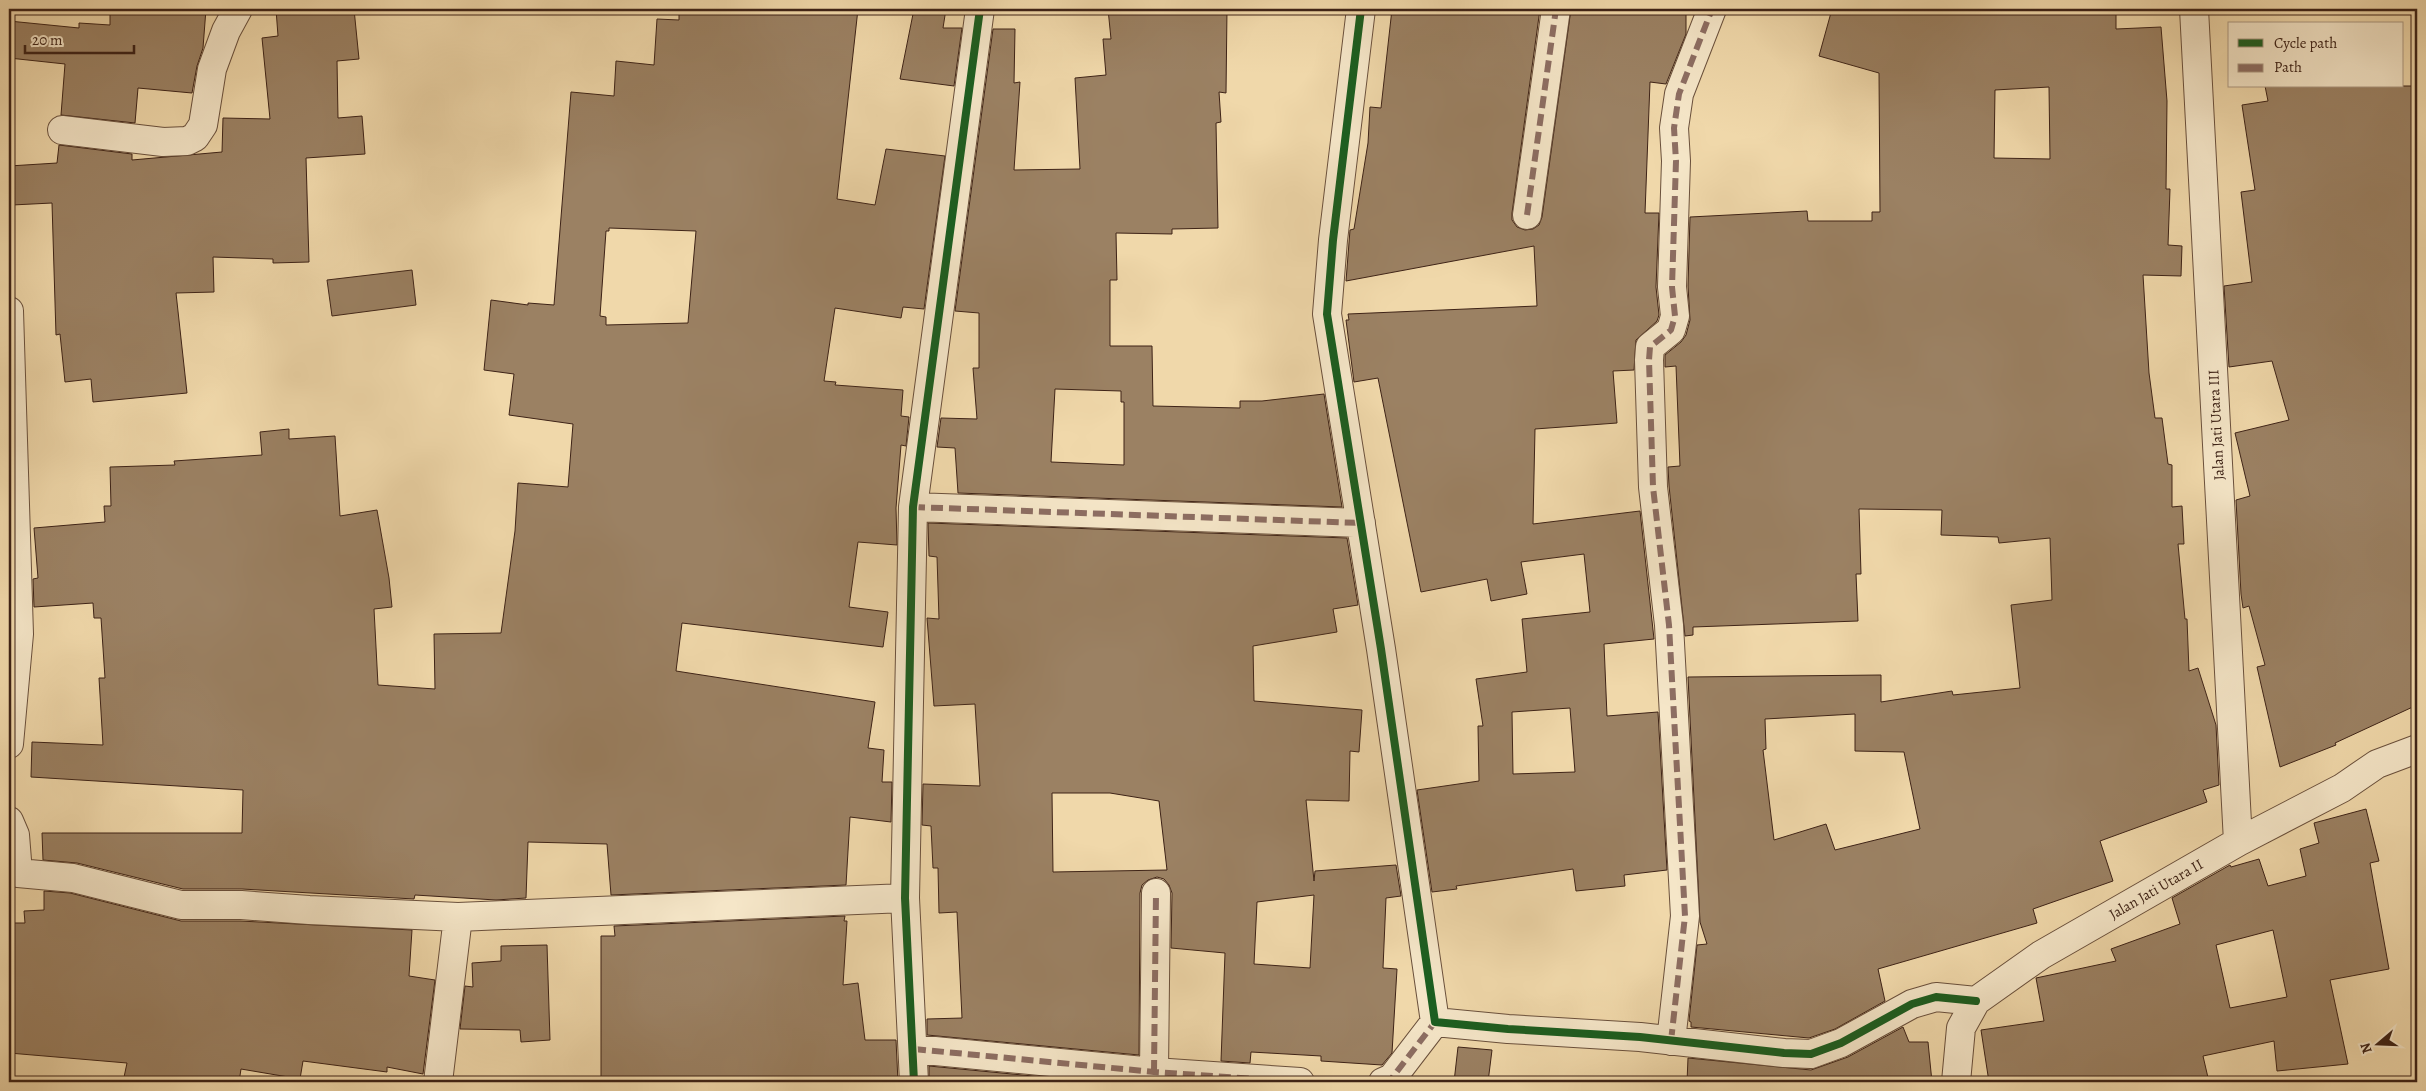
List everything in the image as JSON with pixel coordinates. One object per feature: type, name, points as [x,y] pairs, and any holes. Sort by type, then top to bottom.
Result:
[{"type":"street","points":[[62,130],[163,142],[187,142],[195,137],[203,125],[212,69],[226,31],[238,9]]},
{"type":"street","points":[[914,1082],[914,1050],[905,898],[912,507],[980,9]]},
{"type":"street","points":[[1361,9],[1333,240],[1327,314],[1381,649],[1435,1022],[1392,1078],[1383,1082]]},
{"type":"street","points":[[1527,215],[1556,9]]},
{"type":"street","points":[[1671,1041],[1684,906],[1669,625],[1653,488],[1649,360],[1650,347],[1671,330],[1674,316],[1672,286],[1676,161],[1674,128],[1679,94],[1712,9]]},
{"type":"street","name":"Jalan Jati Utara III","points":[[2194,9],[2238,842]]},
{"type":"street","points":[[9,311],[12,538],[19,634],[9,744]]},
{"type":"street","points":[[912,507],[1361,523]]},
{"type":"street","name":"Jalan Jati Utara II","points":[[1956,1082],[1961,1028],[1976,1001],[2041,955],[2238,842],[2342,788],[2377,764],[2417,749]]},
{"type":"street","points":[[9,821],[15,835],[14,875],[73,878],[181,905],[241,905],[309,910],[458,916],[905,898]]},
{"type":"street","points":[[1154,1072],[1156,894]]},
{"type":"street","points":[[438,1082],[458,916]]},
{"type":"street","points":[[1435,1022],[1811,1054],[1841,1044],[1912,1004],[1936,997],[1976,1001]]},
{"type":"street","points":[[914,1050],[1154,1072],[1300,1082]]},
{"type":"building","points":[[110,9],[206,9],[203,48],[197,66],[192,93],[138,88],[135,123],[61,115],[65,64],[9,58],[9,21],[79,28],[79,23],[110,25]]},
{"type":"building","points":[[276,9],[354,9],[359,59],[337,61],[338,118],[362,116],[365,154],[306,158],[309,262],[273,263],[273,259],[213,257],[214,292],[176,293],[187,393],[93,402],[91,379],[65,382],[60,334],[56,335],[52,203],[12,205],[9,166],[57,163],[59,145],[132,154],[132,160],[222,152],[223,118],[270,119],[262,38],[278,36]]},
{"type":"building","points":[[679,9],[858,9],[837,199],[875,205],[886,149],[945,156],[924,309],[903,307],[901,318],[835,308],[824,381],[836,382],[835,385],[903,390],[901,416],[909,417],[906,446],[901,445],[896,508],[897,545],[858,542],[849,607],[888,612],[883,647],[682,623],[676,671],[875,702],[868,748],[884,750],[882,782],[892,782],[891,822],[850,817],[846,885],[611,895],[607,844],[528,842],[526,898],[496,900],[415,895],[414,899],[242,889],[183,889],[77,863],[43,860],[42,833],[242,833],[243,790],[31,777],[32,742],[103,745],[99,678],[105,678],[101,618],[94,618],[93,603],[34,607],[33,579],[38,578],[34,528],[105,522],[104,506],[111,506],[110,467],[175,465],[174,461],[262,455],[260,432],[289,429],[289,439],[335,436],[340,516],[377,510],[389,578],[392,607],[374,609],[378,685],[435,689],[434,634],[501,633],[515,531],[518,483],[568,487],[573,424],[509,415],[514,374],[484,370],[491,300],[528,305],[528,303],[554,305],[571,92],[614,96],[616,61],[654,65],[657,19],[679,20]],"holes":[[[609,228],[696,231],[688,323],[606,325],[606,317],[600,316],[606,231],[609,231]]]},
{"type":"building","points":[[914,9],[946,9],[943,28],[962,28],[954,86],[900,79]]},
{"type":"building","points":[[1108,9],[1227,9],[1226,93],[1219,92],[1221,122],[1216,123],[1218,228],[1172,229],[1172,234],[1116,233],[1117,280],[1110,280],[1110,346],[1152,346],[1153,406],[1240,408],[1240,401],[1262,401],[1324,394],[1342,507],[958,493],[955,448],[937,447],[941,418],[977,419],[973,368],[979,368],[979,313],[955,311],[993,29],[1015,29],[1014,83],[1020,82],[1014,170],[1080,169],[1075,78],[1106,75],[1103,39],[1111,39]],"holes":[[[1055,389],[1121,391],[1121,402],[1124,402],[1124,465],[1051,462]]]},
{"type":"building","points":[[1392,9],[1540,9],[1512,213],[1512,220],[1517,227],[1525,230],[1533,229],[1539,225],[1542,217],[1571,9],[1686,9],[1686,34],[1666,84],[1650,82],[1645,213],[1659,213],[1656,287],[1659,315],[1657,321],[1636,340],[1634,370],[1613,371],[1617,423],[1535,429],[1533,524],[1640,511],[1654,639],[1604,644],[1607,716],[1658,712],[1667,870],[1624,875],[1625,886],[1576,891],[1573,869],[1456,886],[1457,889],[1432,892],[1417,790],[1479,781],[1478,726],[1483,726],[1476,679],[1527,672],[1522,619],[1590,612],[1584,554],[1521,562],[1527,594],[1491,601],[1487,579],[1421,592],[1378,378],[1354,382],[1346,320],[1349,320],[1348,314],[1537,306],[1534,246],[1346,281],[1350,230],[1354,229],[1368,143],[1370,107],[1381,108]],"holes":[[[1570,708],[1575,772],[1513,774],[1512,712]]]},
{"type":"building","points":[[1832,9],[2116,9],[2116,29],[2161,27],[2167,101],[2166,189],[2170,189],[2168,245],[2182,246],[2181,276],[2143,275],[2149,373],[2155,418],[2162,418],[2168,464],[2172,465],[2172,507],[2182,506],[2184,544],[2178,544],[2185,619],[2187,619],[2189,671],[2198,668],[2216,725],[2219,785],[2203,790],[2207,802],[2100,841],[2113,881],[2033,909],[2037,923],[1878,969],[1885,1001],[1835,1029],[1809,1038],[1691,1027],[1691,1022],[1689,1021],[1697,945],[1707,944],[1700,922],[1688,677],[1881,675],[1881,702],[1952,691],[1953,695],[2020,688],[2011,605],[2052,600],[2050,538],[1999,543],[1998,537],[1941,535],[1942,510],[1859,509],[1861,574],[1856,574],[1858,621],[1693,627],[1693,635],[1685,636],[1668,467],[1680,466],[1676,366],[1665,367],[1665,355],[1681,342],[1686,335],[1690,320],[1688,286],[1690,217],[1807,211],[1808,221],[1872,221],[1872,212],[1880,212],[1879,73],[1819,56]],"holes":[[[2049,87],[2050,159],[1994,158],[1995,90]],[[1855,714],[1855,751],[1904,752],[1920,829],[1835,850],[1826,824],[1774,840],[1763,750],[1766,749],[1765,719]]]},
{"type":"building","points":[[2404,86],[2417,86],[2417,705],[2335,743],[2336,745],[2280,767],[2257,667],[2265,665],[2249,606],[2243,608],[2241,594],[2236,500],[2250,496],[2235,433],[2289,420],[2272,361],[2229,367],[2224,286],[2252,282],[2241,192],[2255,190],[2242,105],[2268,101],[2265,88],[2404,88]]},
{"type":"building","points":[[412,270],[416,305],[332,316],[327,280]]},
{"type":"building","points":[[928,523],[1347,538],[1358,605],[1333,609],[1337,632],[1253,646],[1254,701],[1362,710],[1359,752],[1350,751],[1349,801],[1306,800],[1314,881],[1315,871],[1396,865],[1401,896],[1386,898],[1383,968],[1397,969],[1392,1053],[1382,1065],[1321,1061],[1321,1056],[1251,1052],[1250,1063],[1221,1061],[1225,953],[1171,948],[1172,893],[1164,879],[1157,877],[1148,880],[1142,885],[1140,893],[1139,1055],[927,1035],[927,1019],[962,1018],[957,912],[939,913],[938,868],[933,868],[931,826],[922,825],[923,784],[980,786],[975,704],[934,706],[927,618],[939,619],[937,557],[929,556]],"holes":[[[1052,793],[1110,793],[1159,801],[1167,870],[1053,872]],[[1314,895],[1310,968],[1254,964],[1257,902]]]},
{"type":"building","points":[[2366,809],[2379,861],[2370,863],[2389,969],[2330,980],[2348,1064],[2277,1071],[2274,1041],[2203,1056],[2209,1082],[2025,1082],[2024,1077],[1989,1082],[1981,1030],[2044,1021],[2036,978],[2116,961],[2111,949],[2180,924],[2172,898],[2230,865],[2231,867],[2259,859],[2268,886],[2306,876],[2300,849],[2319,843],[2314,823]],"holes":[[[2273,930],[2287,997],[2230,1008],[2216,945]]]},
{"type":"building","points":[[44,891],[70,893],[181,921],[240,921],[412,930],[409,976],[435,980],[423,1074],[387,1067],[387,1072],[303,1061],[300,1079],[241,1069],[239,1082],[205,1078],[205,1082],[123,1082],[127,1063],[9,1053],[9,923],[25,923],[24,911],[44,910]]},
{"type":"building","points":[[845,916],[844,921],[847,921],[843,985],[858,983],[865,1040],[896,1040],[898,1082],[601,1082],[601,936],[615,936],[614,926]]},
{"type":"building","points":[[547,945],[550,1040],[521,1042],[520,1030],[460,1029],[465,986],[473,987],[472,963],[501,961],[501,946]]},
{"type":"building","points":[[1903,1027],[1909,1042],[1928,1042],[1932,1082],[1687,1082],[1688,1058],[1811,1070],[1848,1057]]},
{"type":"building","points":[[1458,1047],[1492,1050],[1488,1082],[1454,1082]]},
{"type":"building","points":[[929,1066],[1074,1080],[1073,1082],[929,1082]]},
{"type":"marked path","points":[[1527,215],[1556,9]]},
{"type":"marked path","points":[[1671,1041],[1685,916],[1669,625],[1653,487],[1649,360],[1650,347],[1671,330],[1675,316],[1672,287],[1676,161],[1674,128],[1679,94],[1712,9]]},
{"type":"marked path","points":[[913,507],[1361,523],[1360,519]]},
{"type":"marked path","points":[[1154,1072],[1156,893]]},
{"type":"marked path","points":[[1383,1082],[1392,1078],[1435,1022]]},
{"type":"marked path","points":[[914,1049],[1154,1072],[1300,1082]]},
{"type":"cycle path","points":[[914,1082],[905,898],[913,507],[980,9]]},
{"type":"cycle path","points":[[1361,9],[1333,240],[1327,314],[1381,649],[1435,1022],[1508,1029],[1640,1037],[1784,1053],[1811,1054],[1841,1043],[1912,1004],[1936,997],[1976,1001]]}]
